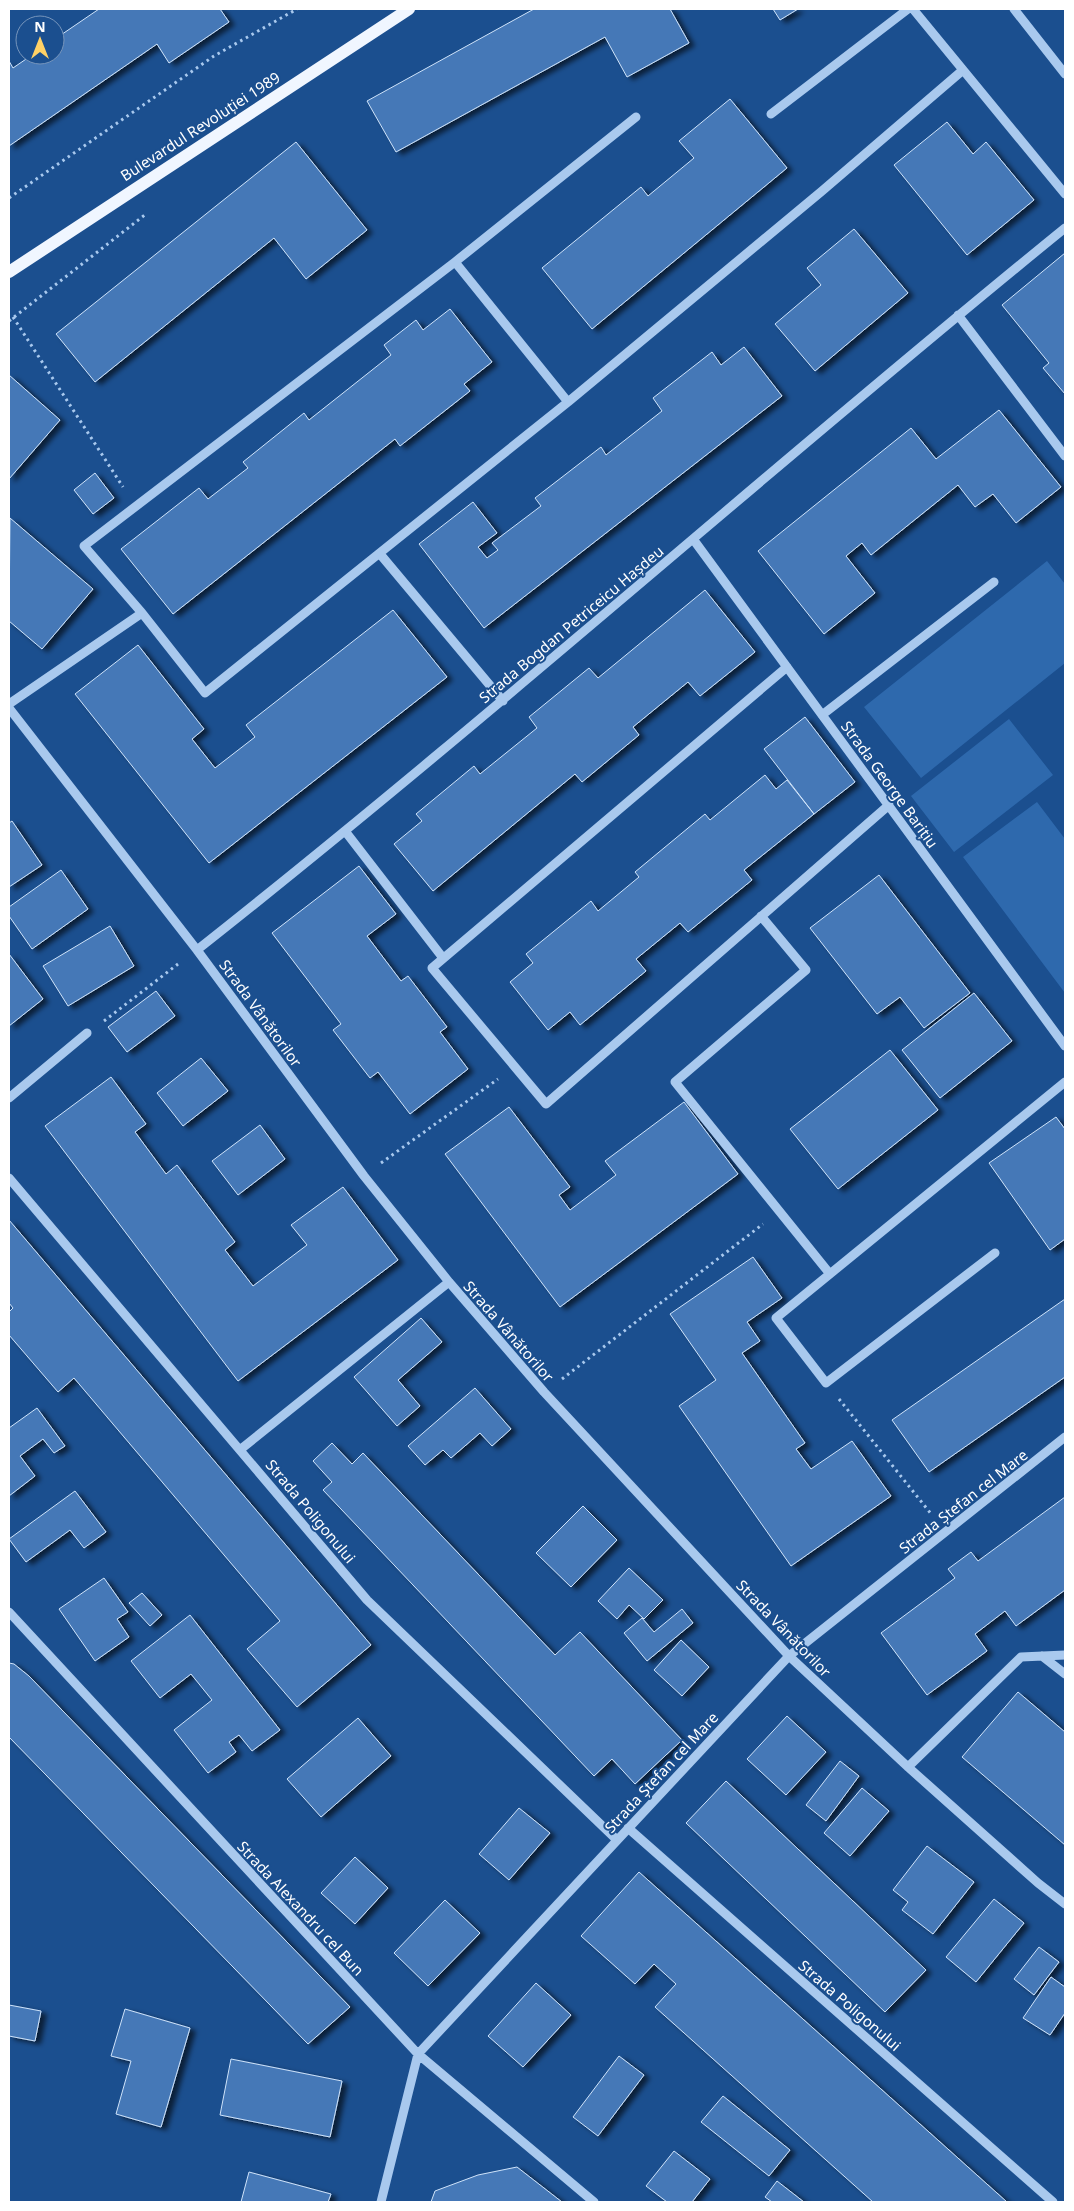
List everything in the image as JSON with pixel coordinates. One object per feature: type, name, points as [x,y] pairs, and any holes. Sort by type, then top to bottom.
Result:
[{"type":"main road","name":"Bulevardul Revoluției 1989","points":[[9,272],[409,9]]},
{"type":"street","points":[[771,114],[908,9]]},
{"type":"street","points":[[913,9],[1065,194]]},
{"type":"street","points":[[1014,9],[1065,74]]},
{"type":"street","points":[[636,117],[455,262],[84,546],[142,613],[205,692],[568,402],[822,192],[963,70]]},
{"type":"street","name":"Strada Bogdan Petriceicu Hașdeu","points":[[197,950],[502,701],[958,314],[1065,228]]},
{"type":"street","points":[[455,262],[568,402]]},
{"type":"street","points":[[958,314],[1065,456]]},
{"type":"street","name":"Strada George Barițiu","points":[[692,538],[1065,1046]]},
{"type":"street","points":[[380,554],[502,701]]},
{"type":"street","points":[[822,715],[994,582]]},
{"type":"street","points":[[9,704],[142,613]]},
{"type":"street","points":[[787,667],[432,968],[546,1104],[889,805]]},
{"type":"street","name":"Strada Vânătorilor","points":[[9,708],[197,950],[364,1176],[448,1282],[544,1392],[789,1656],[908,1767],[1038,1883],[1065,1904]]},
{"type":"street","points":[[345,831],[443,958]]},
{"type":"street","points":[[761,916],[806,970],[675,1082],[830,1274]]},
{"type":"street","points":[[9,1098],[87,1033]]},
{"type":"street","points":[[995,1253],[826,1383],[776,1318],[1065,1082]]},
{"type":"street","name":"Strada Poligonului","points":[[9,1178],[241,1449],[367,1600],[617,1840]]},
{"type":"street","points":[[241,1449],[448,1282]]},
{"type":"street","name":"Strada Ștefan cel Mare","points":[[381,2202],[418,2054],[789,1656],[1065,1437]]},
{"type":"street","name":"Strada Alexandru cel Bun","points":[[9,1612],[418,2054],[594,2202]]},
{"type":"street","points":[[908,1767],[1021,1657],[1065,1655]]},
{"type":"street","points":[[1042,1656],[1065,1674]]},
{"type":"street","name":"Strada Poligonului","points":[[628,1828],[1053,2202]]},
{"type":"path","points":[[9,198],[214,56],[297,9]]},
{"type":"path","points":[[13,317],[135,506]]},
{"type":"path","points":[[87,1033],[197,950]]},
{"type":"path","points":[[364,1176],[514,1067]]},
{"type":"path","points":[[544,1392],[779,1212]]},
{"type":"path","points":[[826,1383],[946,1532]]},
{"type":"shaded area","points":[[1047,561],[1065,584],[1065,663],[921,778],[864,707]]},
{"type":"shaded area","points":[[1009,719],[1053,775],[954,852],[911,796]]},
{"type":"shaded area","points":[[1037,802],[1065,839],[1065,993],[963,857]]},
{"type":"building","points":[[99,9],[220,9],[229,22],[169,63],[157,44],[9,146],[9,61],[13,68],[17,65],[65,65],[65,32]]},
{"type":"building","points":[[534,9],[670,9],[689,43],[627,77],[605,37],[396,152],[367,101]]},
{"type":"building","points":[[773,9],[798,9],[780,20]]},
{"type":"building","points":[[730,99],[787,168],[592,329],[542,268],[641,187],[648,196],[694,158],[679,141]]},
{"type":"building","points":[[947,122],[973,154],[986,142],[1034,200],[967,255],[894,165]]},
{"type":"building","points":[[296,142],[367,230],[306,279],[274,238],[95,382],[56,334]]},
{"type":"building","points":[[854,229],[908,293],[815,371],[775,324],[821,285],[807,268]]},
{"type":"building","points":[[1065,253],[1065,394],[1043,368],[1049,363],[1002,305]]},
{"type":"building","points":[[450,309],[492,362],[464,384],[470,391],[400,446],[395,439],[173,614],[121,549],[199,488],[208,499],[248,468],[243,462],[304,413],[309,420],[391,355],[384,345],[416,320],[423,330]]},
{"type":"building","points":[[744,347],[782,396],[484,628],[419,544],[473,502],[497,533],[478,547],[487,558],[498,550],[492,543],[541,506],[535,498],[601,447],[606,455],[662,411],[653,398],[712,352],[721,365]]},
{"type":"building","points":[[9,375],[60,420],[9,479]]},
{"type":"building","points":[[999,410],[1061,487],[1016,523],[993,494],[975,507],[958,485],[871,555],[862,543],[846,556],[875,593],[824,634],[758,551],[911,428],[936,459]]},
{"type":"building","points":[[95,473],[114,498],[93,514],[74,490]]},
{"type":"building","points":[[10,518],[93,589],[42,649],[9,621]]},
{"type":"building","points":[[705,590],[755,652],[700,696],[688,682],[633,727],[639,735],[582,782],[575,774],[433,891],[394,844],[422,821],[416,814],[474,766],[480,774],[537,728],[529,717],[589,668],[598,678]]},
{"type":"building","points":[[393,610],[447,677],[209,863],[75,694],[138,645],[204,729],[192,739],[215,768],[255,737],[246,725]]},
{"type":"building","points":[[805,717],[855,782],[814,814],[764,749]]},
{"type":"building","points":[[765,775],[776,789],[787,780],[814,814],[744,870],[752,880],[688,932],[680,923],[636,959],[646,971],[580,1025],[570,1012],[548,1030],[510,982],[533,963],[526,954],[591,901],[598,911],[639,877],[635,872],[705,814],[710,820]]},
{"type":"building","points":[[12,821],[42,865],[9,887],[9,823]]},
{"type":"building","points":[[359,866],[396,914],[367,936],[401,981],[408,976],[447,1027],[440,1032],[468,1069],[410,1114],[378,1072],[370,1078],[333,1030],[341,1024],[272,933]]},
{"type":"building","points":[[61,870],[88,909],[32,949],[9,916],[9,907]]},
{"type":"building","points":[[879,875],[970,993],[924,1028],[900,997],[877,1014],[810,928]]},
{"type":"building","points":[[110,926],[134,966],[68,1006],[43,966]]},
{"type":"building","points":[[9,954],[43,999],[9,1026]]},
{"type":"building","points":[[156,991],[175,1016],[127,1052],[108,1027]]},
{"type":"building","points":[[974,993],[1012,1041],[940,1098],[902,1050]]},
{"type":"building","points":[[890,1050],[938,1110],[838,1189],[790,1129]]},
{"type":"building","points":[[201,1058],[228,1091],[183,1126],[157,1093]]},
{"type":"building","points":[[111,1077],[146,1124],[135,1132],[166,1174],[177,1165],[235,1242],[225,1250],[253,1286],[307,1245],[291,1225],[343,1187],[398,1260],[238,1381],[45,1126]]},
{"type":"building","points":[[684,1102],[738,1174],[560,1307],[445,1154],[509,1107],[570,1187],[559,1195],[570,1210],[616,1175],[605,1161]]},
{"type":"building","points":[[1056,1117],[1065,1129],[1065,1239],[1050,1250],[989,1163]]},
{"type":"building","points":[[260,1125],[285,1159],[238,1195],[212,1161]]},
{"type":"building","points":[[9,1220],[371,1645],[297,1707],[247,1649],[280,1621],[74,1378],[58,1392],[9,1335],[9,1312],[13,1308],[9,1303]]},
{"type":"building","points":[[753,1257],[782,1298],[747,1322],[760,1341],[742,1353],[805,1443],[796,1449],[811,1469],[852,1441],[891,1496],[791,1566],[679,1406],[716,1380],[670,1314]]},
{"type":"building","points":[[1065,1299],[1065,1377],[929,1472],[892,1420]]},
{"type":"building","points":[[421,1318],[442,1342],[398,1380],[420,1406],[397,1426],[354,1377]]},
{"type":"building","points":[[475,1388],[511,1429],[492,1446],[480,1433],[451,1458],[443,1450],[425,1465],[408,1446]]},
{"type":"building","points":[[37,1408],[65,1446],[54,1453],[43,1439],[20,1456],[35,1476],[9,1496],[9,1428]]},
{"type":"building","points":[[332,1443],[352,1464],[363,1453],[555,1655],[580,1632],[682,1740],[635,1784],[612,1759],[594,1776],[323,1490],[332,1482],[313,1461]]},
{"type":"building","points":[[75,1491],[106,1532],[84,1548],[70,1530],[26,1562],[9,1539]]},
{"type":"building","points":[[1065,1497],[1065,1590],[1016,1626],[1005,1611],[975,1634],[987,1651],[927,1695],[881,1633],[955,1578],[948,1569],[971,1552],[978,1561]]},
{"type":"building","points":[[583,1506],[617,1540],[571,1587],[536,1553]]},
{"type":"building","points":[[629,1568],[663,1600],[644,1619],[629,1605],[617,1619],[598,1601]]},
{"type":"building","points":[[104,1578],[128,1612],[117,1619],[129,1637],[95,1661],[59,1609]]},
{"type":"building","points":[[142,1593],[162,1615],[150,1626],[129,1603]]},
{"type":"building","points":[[682,1609],[693,1623],[647,1661],[624,1633],[642,1618],[654,1632]]},
{"type":"building","points":[[190,1615],[280,1730],[252,1751],[239,1735],[229,1742],[236,1752],[208,1773],[174,1730],[212,1700],[191,1674],[160,1698],[131,1661]]},
{"type":"building","points":[[681,1640],[709,1667],[682,1696],[654,1670]]},
{"type":"building","points":[[9,1663],[14,1664],[29,1676],[350,2007],[308,2044],[9,1737]]},
{"type":"building","points":[[1018,1692],[1065,1732],[1065,1845],[962,1757]]},
{"type":"building","points":[[787,1716],[826,1752],[786,1795],[747,1759]]},
{"type":"building","points":[[358,1718],[391,1756],[321,1817],[287,1779]]},
{"type":"building","points":[[840,1761],[859,1776],[826,1821],[806,1805]]},
{"type":"building","points":[[726,1781],[926,1970],[885,2012],[686,1823]]},
{"type":"building","points":[[862,1788],[889,1811],[850,1856],[824,1833]]},
{"type":"building","points":[[519,1808],[550,1833],[509,1880],[479,1854]]},
{"type":"building","points":[[927,1846],[974,1882],[933,1934],[902,1910],[908,1902],[893,1890]]},
{"type":"building","points":[[355,1857],[388,1888],[355,1924],[321,1893]]},
{"type":"building","points":[[639,1872],[1007,2202],[873,2202],[655,2007],[676,1984],[654,1964],[635,1984],[581,1936]]},
{"type":"building","points":[[994,1899],[1024,1923],[976,1982],[946,1957]]},
{"type":"building","points":[[445,1900],[480,1933],[428,1986],[394,1953]]},
{"type":"building","points":[[1039,1947],[1059,1962],[1034,1995],[1014,1979]]},
{"type":"building","points":[[1051,1977],[1065,1987],[1065,2013],[1050,2035],[1023,2018]]},
{"type":"building","points":[[536,1983],[571,2015],[523,2067],[488,2036]]},
{"type":"building","points":[[9,2005],[41,2011],[35,2041],[9,2036]]},
{"type":"building","points":[[125,2009],[190,2028],[161,2127],[116,2114],[131,2061],[111,2056]]},
{"type":"building","points":[[619,2056],[644,2075],[598,2136],[573,2117]]},
{"type":"building","points":[[231,2059],[342,2081],[330,2137],[220,2115]]},
{"type":"building","points":[[723,2096],[790,2150],[769,2176],[701,2122]]},
{"type":"building","points":[[674,2151],[710,2179],[692,2202],[667,2202],[646,2186]]},
{"type":"building","points":[[517,2167],[562,2202],[431,2202],[435,2191],[478,2175]]},
{"type":"building","points":[[249,2172],[331,2194],[328,2202],[241,2202]]},
{"type":"building","points":[[777,2181],[804,2202],[772,2202],[765,2197]]}]
